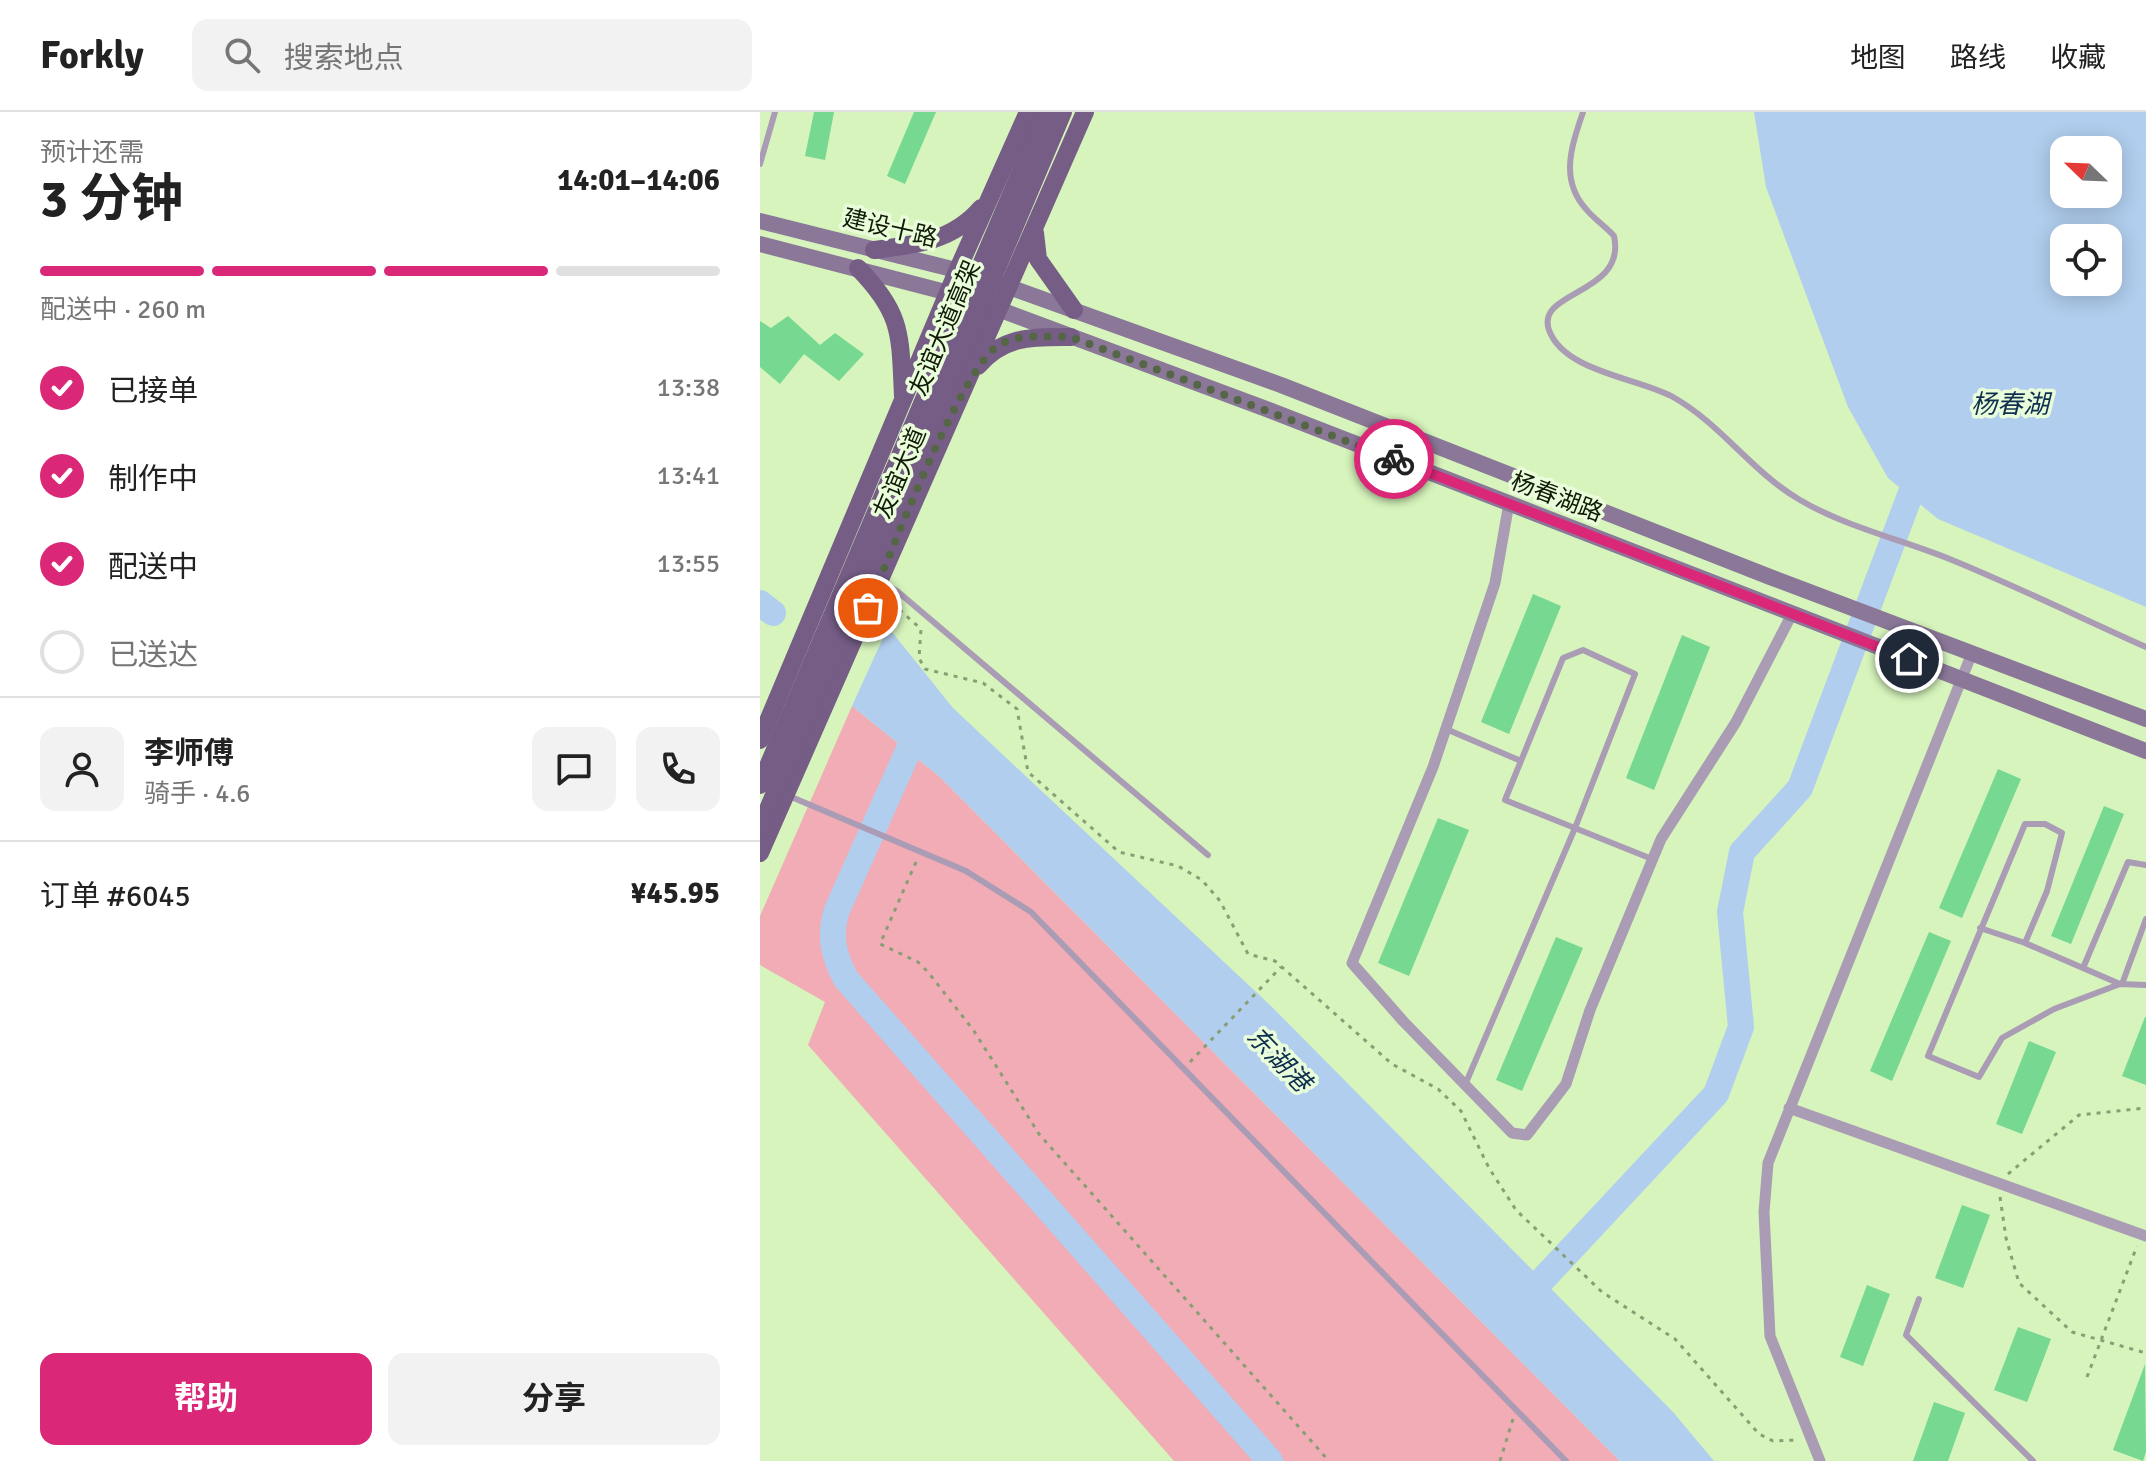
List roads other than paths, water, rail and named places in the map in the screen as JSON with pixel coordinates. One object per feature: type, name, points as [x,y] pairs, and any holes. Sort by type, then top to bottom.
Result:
[{"type":"main road","name":"友谊大道","points":[[760,740],[958,269],[1028,112]]},
{"type":"main road","name":"友谊大道高架","points":[[760,785],[1046,112]]},
{"type":"main road","name":"友谊大道高架","points":[[760,828],[1063,112]]},
{"type":"main road","name":"友谊大道","points":[[760,853],[1085,112]]},
{"type":"main road","points":[[874,250],[915,245],[956,231],[969,222],[993,193]]},
{"type":"main road","name":"建设十路","points":[[760,221],[958,269],[1008,286]]},
{"type":"main road","points":[[1037,224],[1034,241],[1038,259],[1074,310]]},
{"type":"main road","name":"建设十路","points":[[760,244],[949,293]]},
{"type":"main road","points":[[858,268],[883,293],[896,318],[903,403]]},
{"type":"main road","name":"杨春湖路","points":[[1008,286],[1281,385],[1815,594],[2146,719]]},
{"type":"main road","name":"杨春湖路","points":[[949,293],[1509,503],[2146,751]]},
{"type":"main road","points":[[940,439],[978,365],[991,351],[1018,338],[1071,337]]},
{"type":"street","points":[[1509,503],[1495,583],[1446,729],[1352,963],[1512,1133],[1527,1135],[1566,1084],[1590,1010],[1661,839],[1736,722],[1792,614]]},
{"type":"street","points":[[1820,1461],[1770,1336],[1764,1212],[1768,1163],[1972,653]]},
{"type":"street","points":[[1789,1108],[2144,1235]]},
{"type":"lane","points":[[760,164],[775,112]]},
{"type":"lane","points":[[1583,112],[1570,156],[1571,182],[1580,203],[1614,236],[1615,253],[1603,277],[1557,302],[1547,320],[1553,337],[1582,364],[1678,400],[1787,492],[1812,507],[1953,561],[2146,647]]},
{"type":"lane","points":[[880,582],[909,600],[1208,855]]},
{"type":"lane","points":[[1465,1085],[1575,828],[1635,674],[1583,650],[1563,658],[1505,800],[1575,828],[1653,859]]},
{"type":"lane","points":[[1446,729],[1521,761]]},
{"type":"lane","points":[[786,795],[988,883],[1031,912],[1516,1406],[1566,1461]]},
{"type":"lane","points":[[2025,943],[2047,891],[2062,833],[2045,824],[2025,824],[1928,1056],[1979,1077],[2002,1038],[2054,1009],[2121,984],[2146,919]]},
{"type":"lane","points":[[2083,968],[2128,862],[2146,865]]},
{"type":"lane","points":[[1980,928],[2025,943],[2121,984],[2146,985]]},
{"type":"lane","points":[[1919,1299],[1906,1335],[2033,1461]]},
{"type":"water","name":"杨春湖","points":[[1754,112],[2146,112],[2146,607],[1938,519],[1888,478],[1848,407],[1766,187]]},
{"type":"water","points":[[888,627],[953,708],[1271,1006],[1673,1412],[1714,1461],[1620,1461],[940,777],[852,706]]},
{"type":"waterway","points":[[1518,1306],[1716,1094],[1741,1027],[1730,912],[1742,852],[1800,788],[1921,466]]},
{"type":"waterway","name":"东湖港","points":[[760,603],[773,613]]},
{"type":"waterway","points":[[921,722],[837,910],[833,937],[835,953],[846,979],[1270,1461]]}]
